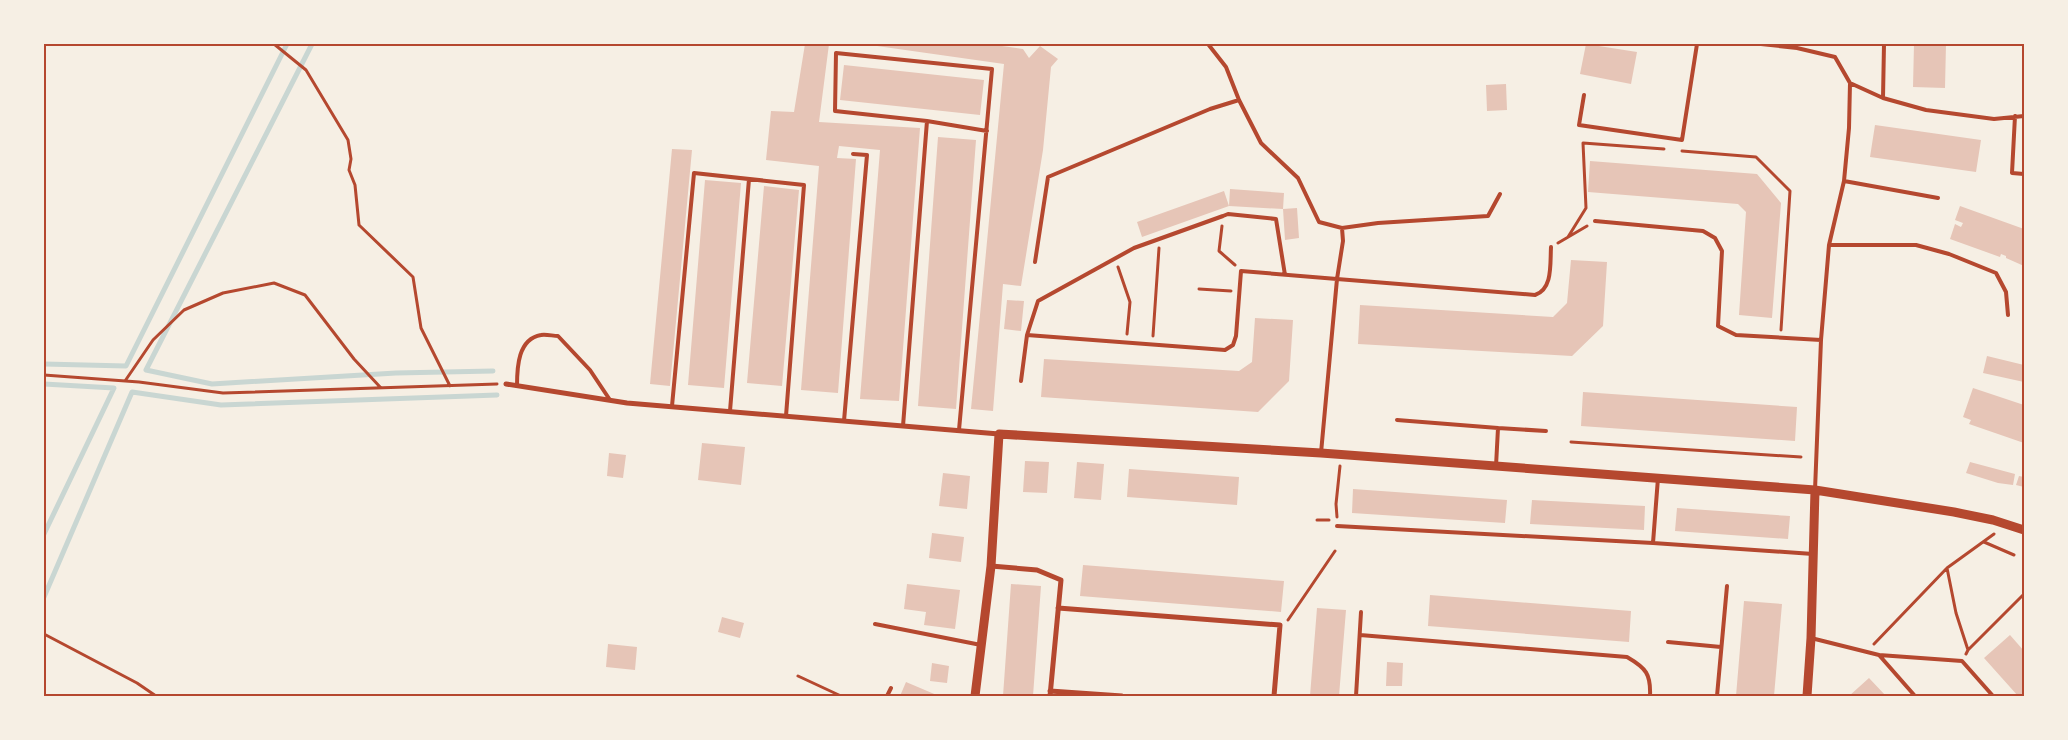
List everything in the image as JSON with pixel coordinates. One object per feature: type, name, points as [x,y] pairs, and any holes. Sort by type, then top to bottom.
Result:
[{"type":"street","points":[[506,384],[610,400],[999,434],[1320,453],[1815,490],[1954,512],[1993,520],[2024,530]]},
{"type":"street","points":[[975,696],[991,566],[999,434]]},
{"type":"street","points":[[1807,696],[1811,638],[1815,490]]},
{"type":"street","points":[[991,566],[1037,570],[1061,580],[1050,693],[1122,696]]},
{"type":"street","points":[[1058,608],[1280,625],[1274,696]]},
{"type":"lane","points":[[1208,44],[1226,66],[1239,100],[1261,143],[1298,178],[1319,222],[1342,228],[1378,223],[1488,216],[1500,194]]},
{"type":"lane","points":[[1584,95],[1580,125],[1682,140],[1697,44]]},
{"type":"lane","points":[[1762,44],[1797,48],[1835,56],[1850,83],[1844,181],[1829,245],[1821,340],[1815,490]]},
{"type":"lane","points":[[1883,98],[1884,44]]},
{"type":"lane","points":[[959,430],[992,69],[836,53],[835,111],[927,121],[986,131]]},
{"type":"lane","points":[[1850,83],[1883,98],[1926,110],[1994,119],[2024,116]]},
{"type":"lane","points":[[1035,262],[1048,177],[1210,109],[1239,100]]},
{"type":"lane","points":[[2015,116],[2012,173],[2024,174]]},
{"type":"lane","points":[[903,426],[927,121]]},
{"type":"lane","points":[[844,420],[867,155],[853,154]]},
{"type":"lane","points":[[672,406],[694,173],[804,185],[786,416]]},
{"type":"lane","points":[[730,411],[749,179]]},
{"type":"lane","points":[[1844,181],[1938,198]]},
{"type":"lane","points":[[1021,381],[1027,335],[1038,301],[1134,248],[1228,214],[1276,219],[1285,274]]},
{"type":"lane","points":[[1594,221],[1702,231],[1715,238],[1722,251],[1718,326],[1736,335],[1821,340]]},
{"type":"lane","points":[[1320,453],[1337,279],[1343,242],[1342,228]]},
{"type":"lane","points":[[1829,245],[1916,245],[1949,254],[1996,272],[2006,292],[2008,315]]},
{"type":"lane","points":[[1027,335],[1225,350],[1233,345],[1236,336],[1241,271],[1535,296],[1543,293],[1548,286],[1551,247]]},
{"type":"lane","points":[[517,386],[517,367],[528,340],[542,335],[558,336],[590,370],[610,400]]},
{"type":"lane","points":[[1397,420],[1546,431]]},
{"type":"lane","points":[[1496,466],[1498,428]]},
{"type":"lane","points":[[1653,543],[1658,478]]},
{"type":"lane","points":[[1337,526],[1653,543],[1813,554]]},
{"type":"lane","points":[[1717,696],[1727,586]]},
{"type":"lane","points":[[1356,696],[1361,612]]},
{"type":"lane","points":[[875,624],[982,645]]},
{"type":"lane","points":[[1360,634],[1628,657],[1643,666],[1650,683],[1650,696]]},
{"type":"lane","points":[[1811,638],[1879,655],[1962,661],[1993,696]]},
{"type":"lane","points":[[1668,642],[1721,647]]},
{"type":"lane","points":[[1879,655],[1915,696]]},
{"type":"lane","points":[[887,696],[891,688]]},
{"type":"path","points":[[274,44],[306,70],[348,140],[351,159],[349,170],[355,185],[359,225],[413,276],[421,328],[450,386]]},
{"type":"path","points":[[1568,237],[1586,208],[1583,143],[1670,150]]},
{"type":"path","points":[[1679,150],[1756,156],[1790,191],[1781,338]]},
{"type":"path","points":[[1223,216],[1219,251],[1241,271]]},
{"type":"path","points":[[1551,247],[1594,221]]},
{"type":"path","points":[[1152,344],[1160,238]]},
{"type":"path","points":[[1115,258],[1130,302],[1127,342]]},
{"type":"path","points":[[125,381],[153,340],[184,310],[223,293],[274,283],[305,295],[354,359],[381,388]]},
{"type":"path","points":[[1199,289],[1239,292]]},
{"type":"path","points":[[44,375],[125,381],[223,393],[506,384]]},
{"type":"path","points":[[1571,442],[1801,458]]},
{"type":"path","points":[[1317,520],[1337,520],[1336,504],[1342,455]]},
{"type":"path","points":[[1867,652],[1947,568],[1998,531]]},
{"type":"path","points":[[1984,542],[2014,555]]},
{"type":"path","points":[[1288,620],[1335,551]]},
{"type":"path","points":[[1947,568],[1956,613],[1968,650]]},
{"type":"path","points":[[1962,661],[1968,650],[2024,594]]},
{"type":"path","points":[[44,634],[137,683],[156,696]]},
{"type":"path","points":[[798,676],[841,696]]},
{"type":"building","points":[[805,44],[829,44],[819,122],[920,128],[899,401],[860,399],[880,150],[839,146],[837,158],[856,159],[838,393],[801,390],[819,166],[766,160],[771,111],[794,112]]},
{"type":"building","points":[[863,44],[988,44],[1023,49],[1029,58],[1040,46],[1058,59],[1051,67],[1043,150],[1021,286],[1003,284],[993,411],[971,409],[1004,64]]},
{"type":"building","points":[[1586,44],[1637,52],[1631,84],[1580,74]]},
{"type":"building","points":[[1914,44],[1946,44],[1945,88],[1913,87]]},
{"type":"building","points":[[844,65],[984,80],[980,115],[840,100]]},
{"type":"building","points":[[1506,84],[1507,110],[1487,111],[1486,85]]},
{"type":"building","points":[[1875,125],[1981,140],[1976,172],[1870,157]]},
{"type":"building","points":[[938,137],[976,140],[956,409],[918,406]]},
{"type":"building","points":[[672,149],[692,150],[670,386],[650,384]]},
{"type":"building","points":[[1590,161],[1757,174],[1781,203],[1772,318],[1739,315],[1746,212],[1738,204],[1588,192]]},
{"type":"building","points":[[705,180],[741,183],[724,388],[688,385]]},
{"type":"building","points":[[764,186],[799,190],[782,386],[747,383]]},
{"type":"building","points":[[1230,189],[1284,193],[1283,209],[1229,206]]},
{"type":"building","points":[[1224,191],[1229,206],[1142,237],[1137,222]]},
{"type":"building","points":[[1960,206],[2024,229],[2024,266],[2001,254],[2000,257],[1950,239],[1955,224],[1961,227],[1963,223],[1955,220]]},
{"type":"building","points":[[1297,208],[1299,238],[1285,240],[1283,209]]},
{"type":"building","points":[[1571,260],[1607,262],[1603,326],[1572,356],[1358,344],[1360,305],[1553,317],[1567,303]]},
{"type":"building","points":[[1007,300],[1024,301],[1021,331],[1004,329]]},
{"type":"building","points":[[1255,318],[1293,320],[1289,381],[1258,412],[1041,397],[1044,359],[1239,371],[1252,362]]},
{"type":"building","points":[[1987,356],[2024,365],[2024,382],[1983,373]]},
{"type":"building","points":[[1973,388],[2024,405],[2024,443],[1969,424],[1971,420],[1963,417]]},
{"type":"building","points":[[1583,392],[1797,407],[1795,441],[1581,426]]},
{"type":"building","points":[[702,443],[745,447],[741,485],[698,480]]},
{"type":"building","points":[[609,453],[626,455],[623,478],[607,476]]},
{"type":"building","points":[[1025,461],[1049,462],[1047,493],[1023,492]]},
{"type":"building","points":[[1077,462],[1104,464],[1101,500],[1074,498]]},
{"type":"building","points":[[1970,462],[2015,474],[2013,485],[1998,483],[1966,473]]},
{"type":"building","points":[[1129,469],[1239,477],[1237,505],[1127,497]]},
{"type":"building","points":[[943,473],[970,476],[967,509],[939,506]]},
{"type":"building","points":[[2019,476],[2024,477],[2024,487],[2016,485]]},
{"type":"building","points":[[1353,489],[1507,500],[1505,523],[1352,513]]},
{"type":"building","points":[[1532,500],[1645,506],[1644,530],[1530,524]]},
{"type":"building","points":[[1677,508],[1790,516],[1788,539],[1675,531]]},
{"type":"building","points":[[932,533],[964,537],[961,562],[929,558]]},
{"type":"building","points":[[1083,565],[1284,581],[1281,612],[1080,596]]},
{"type":"building","points":[[907,584],[960,590],[955,629],[924,625],[926,612],[904,609]]},
{"type":"building","points":[[1011,584],[1041,586],[1033,696],[1003,696]]},
{"type":"building","points":[[1430,595],[1631,611],[1629,642],[1428,626]]},
{"type":"building","points":[[1744,601],[1782,604],[1774,696],[1736,696]]},
{"type":"building","points":[[1317,608],[1346,610],[1339,696],[1310,696]]},
{"type":"building","points":[[722,617],[744,623],[740,638],[718,632]]},
{"type":"building","points":[[2010,635],[2024,651],[2024,696],[2018,696],[1984,658]]},
{"type":"building","points":[[608,644],[637,647],[635,670],[606,667]]},
{"type":"building","points":[[1387,662],[1403,663],[1402,686],[1386,686]]},
{"type":"building","points":[[932,663],[949,666],[947,683],[930,681]]},
{"type":"building","points":[[1869,678],[1886,696],[1849,696]]},
{"type":"building","points":[[906,682],[939,696],[900,696]]},
{"type":"waterway","points":[[44,364],[126,366],[287,44]]},
{"type":"waterway","points":[[312,44],[146,370],[212,384],[396,373],[493,371]]},
{"type":"waterway","points":[[44,384],[114,388],[44,534]]},
{"type":"waterway","points":[[44,597],[132,392],[221,405],[497,395]]}]
